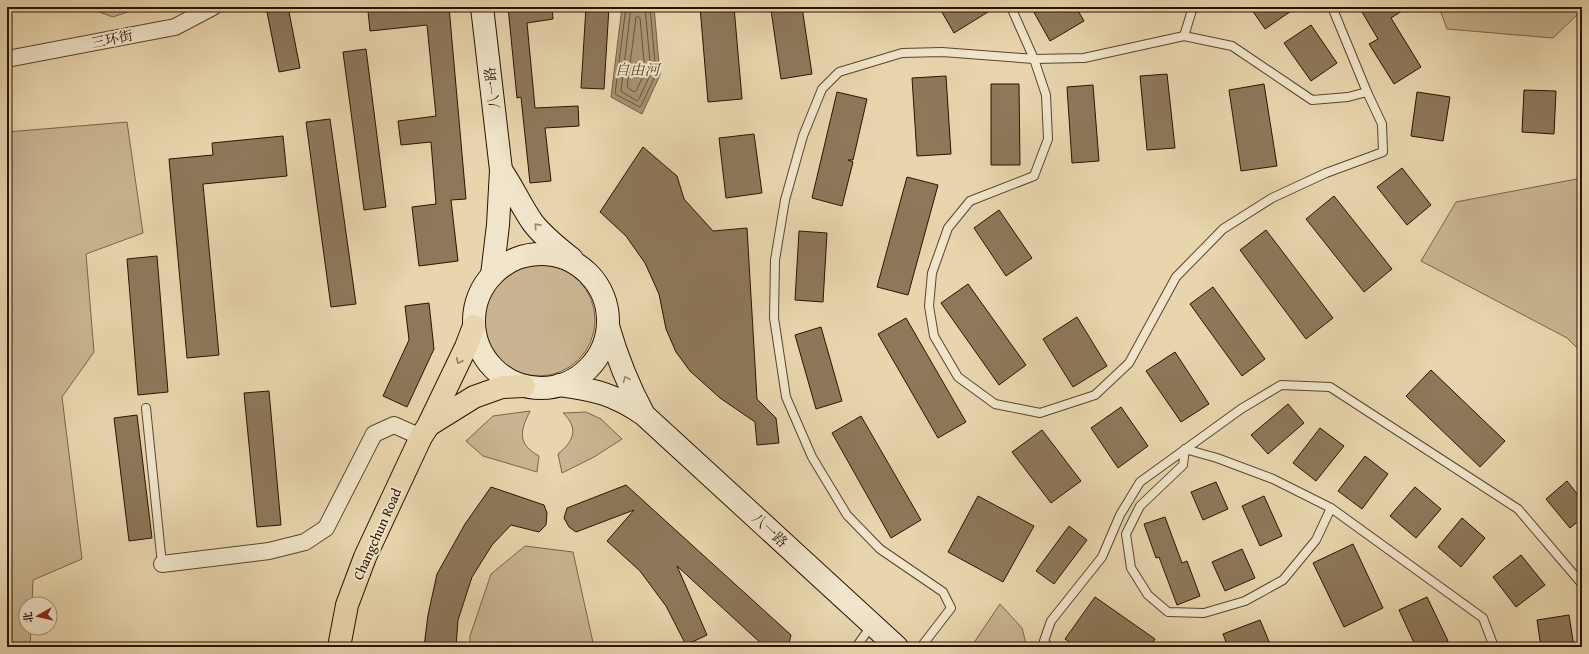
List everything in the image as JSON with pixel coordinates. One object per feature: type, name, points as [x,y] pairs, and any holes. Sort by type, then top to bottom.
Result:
[{"type":"main road","name":"八一路","points":[[482,7],[501,170],[498,225],[492,275]]},
{"type":"main road","points":[[501,170],[534,224],[554,244],[593,277],[606,302],[608,326],[619,361],[629,386],[643,414]]},
{"type":"main road","points":[[524,386],[503,376],[483,353],[474,326],[475,309],[484,285],[492,275],[508,262],[529,254],[557,255],[576,262]]},
{"type":"main road","name":"Changchun Road","points":[[339,647],[347,605],[360,571],[424,431],[466,347],[474,326]]},
{"type":"main road","points":[[424,431],[474,397],[502,387],[524,386],[545,388],[560,385],[578,377],[592,365],[603,347],[608,326]]},
{"type":"main road","points":[[560,385],[602,392],[623,401],[643,414]]},
{"type":"main road","name":"八一路","points":[[643,414],[897,647]]},
{"type":"street","name":"三环街","points":[[7,59],[175,27],[213,7]]},
{"type":"street","points":[[162,564],[268,551],[305,542],[326,528],[374,434],[394,425],[424,431]]},
{"type":"lane","points":[[1011,7],[1034,60],[1046,95],[1048,139],[1034,176],[970,201],[948,228],[932,273],[929,306],[934,336],[958,377],[995,404],[1040,413],[1095,395],[1129,363],[1176,277],[1223,229],[1272,198],[1326,173],[1383,152],[1382,124],[1332,7]]},
{"type":"lane","points":[[1184,36],[1193,7]]},
{"type":"lane","points":[[920,647],[951,608],[942,592],[880,549],[847,515],[812,457],[786,397],[774,318],[775,260],[785,200],[803,136],[822,89],[839,72],[902,53],[942,52],[1034,60],[1084,58],[1184,36],[1232,46],[1312,100],[1348,97],[1368,92]]},
{"type":"lane","points":[[1049,647],[1044,641],[1051,621],[1102,557],[1120,515],[1140,482],[1241,409],[1281,385],[1330,387],[1518,509],[1582,584]]},
{"type":"lane","points":[[146,408],[162,564]]},
{"type":"lane","points":[[1185,449],[1184,464],[1140,506],[1126,534],[1131,568],[1148,595],[1168,612],[1204,613],[1245,601],[1283,580],[1316,540],[1331,508]]},
{"type":"lane","points":[[1185,449],[1217,458],[1274,479],[1331,508],[1483,618],[1494,647]]},
{"type":"lane","points":[[856,647],[872,624]]},
{"type":"shaded area","points":[[86,7],[142,7],[113,17]]},
{"type":"shaded area","points":[[1439,7],[1582,7],[1582,12],[1579,13],[1553,38],[1447,29]]},
{"type":"shaded area","points":[[127,122],[143,233],[86,254],[94,352],[62,397],[82,559],[33,580],[32,596],[18,596],[18,636],[31,636],[30,647],[7,647],[7,132]]},
{"type":"shaded area","points":[[1582,178],[1582,353],[1567,338],[1421,261],[1456,202]]},
{"type":"shaded area","points":[[539,264],[550,265],[560,269],[570,274],[578,281],[585,289],[590,299],[594,309],[594,331],[590,341],[585,351],[578,359],[570,366],[560,371],[550,375],[539,376],[528,375],[518,371],[508,366],[500,359],[493,351],[488,341],[484,331],[483,320],[484,309],[488,299],[493,289],[500,281],[508,274],[518,269],[528,265]]},
{"type":"shaded area","points":[[530,411],[524,425],[522,436],[527,447],[539,456],[537,472],[483,456],[466,441],[493,416]]},
{"type":"shaded area","points":[[586,412],[601,419],[622,439],[594,457],[562,473],[558,454],[571,439],[573,429],[563,413]]},
{"type":"shaded area","points":[[525,546],[573,552],[594,647],[470,647],[470,636],[491,574]]},
{"type":"shaded area","points":[[1000,604],[1022,628],[1027,647],[971,647]]},
{"type":"water","name":"自由河","points":[[622,7],[654,7],[660,75],[642,114],[611,97]]},
{"type":"building","points":[[266,7],[288,7],[300,68],[279,72]]},
{"type":"building","points":[[409,7],[449,7],[466,199],[451,200],[458,261],[419,266],[412,207],[436,204],[431,142],[401,145],[398,121],[436,116],[427,25],[370,31],[368,11]]},
{"type":"building","points":[[508,7],[552,7],[553,19],[527,23],[535,108],[578,106],[579,126],[545,128],[551,181],[530,183],[521,97],[517,98]]},
{"type":"building","points":[[586,7],[609,7],[604,89],[581,88]]},
{"type":"building","points":[[700,7],[734,7],[742,99],[708,102]]},
{"type":"building","points":[[788,7],[802,7],[812,74],[781,79],[771,10]]},
{"type":"building","points":[[939,7],[996,7],[954,33]]},
{"type":"building","points":[[1031,7],[1076,7],[1084,21],[1050,41]]},
{"type":"building","points":[[1250,7],[1297,7],[1265,29]]},
{"type":"building","points":[[1359,7],[1408,7],[1391,18],[1421,67],[1394,84],[1369,44],[1378,39]]},
{"type":"building","points":[[1311,25],[1337,63],[1311,81],[1284,43]]},
{"type":"building","points":[[366,49],[386,207],[364,210],[343,52]]},
{"type":"building","points":[[1167,74],[1175,148],[1147,150],[1140,76]]},
{"type":"building","points":[[946,76],[951,154],[917,156],[912,78]]},
{"type":"building","points":[[991,84],[1019,84],[1020,165],[991,165]]},
{"type":"building","points":[[1264,84],[1277,166],[1241,171],[1229,90]]},
{"type":"building","points":[[1093,85],[1099,161],[1072,163],[1067,87]]},
{"type":"building","points":[[1524,90],[1556,91],[1554,134],[1522,132]]},
{"type":"building","points":[[837,92],[867,99],[853,160],[848,160],[853,162],[842,206],[812,198]]},
{"type":"building","points":[[1417,92],[1450,97],[1443,141],[1411,136]]},
{"type":"building","points":[[330,119],[356,304],[331,307],[306,122]]},
{"type":"building","points":[[754,134],[762,193],[726,198],[719,138]]},
{"type":"building","points":[[283,136],[287,176],[203,184],[219,355],[187,358],[169,159],[213,155],[212,143]]},
{"type":"building","points":[[643,147],[677,176],[684,199],[713,231],[747,228],[757,399],[776,418],[779,443],[757,445],[755,422],[720,398],[690,371],[676,352],[666,329],[659,294],[645,263],[626,236],[600,212]]},
{"type":"building","points":[[1402,168],[1431,205],[1407,225],[1377,187]]},
{"type":"building","points":[[907,177],[938,185],[908,295],[877,287]]},
{"type":"building","points":[[1334,196],[1392,269],[1364,292],[1306,219]]},
{"type":"building","points":[[999,210],[1032,258],[1006,276],[974,228]]},
{"type":"building","points":[[1266,230],[1333,318],[1306,339],[1240,250]]},
{"type":"building","points":[[799,231],[827,233],[823,302],[795,300]]},
{"type":"building","points":[[157,256],[168,392],[138,395],[127,259]]},
{"type":"building","points":[[968,284],[1026,365],[999,385],[941,303]]},
{"type":"building","points":[[1213,287],[1265,359],[1242,376],[1190,304]]},
{"type":"building","points":[[429,303],[434,349],[407,407],[383,396],[409,340],[405,306]]},
{"type":"building","points":[[1077,317],[1107,366],[1073,387],[1043,339]]},
{"type":"building","points":[[906,318],[966,422],[938,438],[878,334]]},
{"type":"building","points":[[821,327],[842,401],[816,409],[795,335]]},
{"type":"building","points":[[1175,352],[1209,404],[1181,422],[1146,371]]},
{"type":"building","points":[[1431,370],[1505,441],[1480,467],[1406,396]]},
{"type":"building","points":[[269,391],[281,525],[257,527],[244,393]]},
{"type":"building","points":[[1288,404],[1304,423],[1268,454],[1251,435]]},
{"type":"building","points":[[1121,407],[1148,446],[1118,468],[1091,428]]},
{"type":"building","points":[[137,415],[152,538],[129,541],[114,418]]},
{"type":"building","points":[[861,416],[921,520],[891,538],[832,433]]},
{"type":"building","points":[[1320,428],[1344,446],[1316,481],[1293,463]]},
{"type":"building","points":[[1042,430],[1081,481],[1051,503],[1012,452]]},
{"type":"building","points":[[1365,456],[1388,474],[1362,509],[1338,491]]},
{"type":"building","points":[[1567,481],[1582,500],[1582,518],[1570,528],[1546,499]]},
{"type":"building","points":[[1216,482],[1228,509],[1203,520],[1191,492]]},
{"type":"building","points":[[626,485],[791,635],[788,647],[765,647],[677,566],[707,635],[686,645],[666,606],[640,571],[607,541],[634,510],[576,532],[569,527],[564,518],[567,508]]},
{"type":"building","points":[[491,487],[544,505],[547,513],[546,525],[539,532],[511,525],[492,545],[472,577],[458,620],[456,647],[424,647],[428,615],[437,574],[465,524]]},
{"type":"building","points":[[1415,487],[1441,509],[1416,538],[1390,516]]},
{"type":"building","points":[[978,496],[1034,526],[1003,582],[948,552]]},
{"type":"building","points":[[1264,496],[1282,536],[1260,546],[1242,506]]},
{"type":"building","points":[[1165,517],[1182,563],[1187,561],[1200,596],[1177,605],[1159,557],[1156,558],[1144,524]]},
{"type":"building","points":[[1462,518],[1485,538],[1461,567],[1438,547]]},
{"type":"building","points":[[1069,526],[1087,540],[1054,584],[1036,571]]},
{"type":"building","points":[[1353,544],[1383,608],[1344,627],[1313,563]]},
{"type":"building","points":[[1242,549],[1255,578],[1225,591],[1212,562]]},
{"type":"building","points":[[1521,555],[1545,585],[1516,607],[1493,577]]},
{"type":"building","points":[[1095,597],[1155,639],[1150,647],[1077,647],[1065,639]]},
{"type":"building","points":[[1427,597],[1448,641],[1436,647],[1416,647],[1399,610]]},
{"type":"building","points":[[1569,615],[1574,647],[1541,647],[1537,620]]},
{"type":"building","points":[[1260,620],[1270,644],[1261,647],[1228,647],[1223,634]]}]
